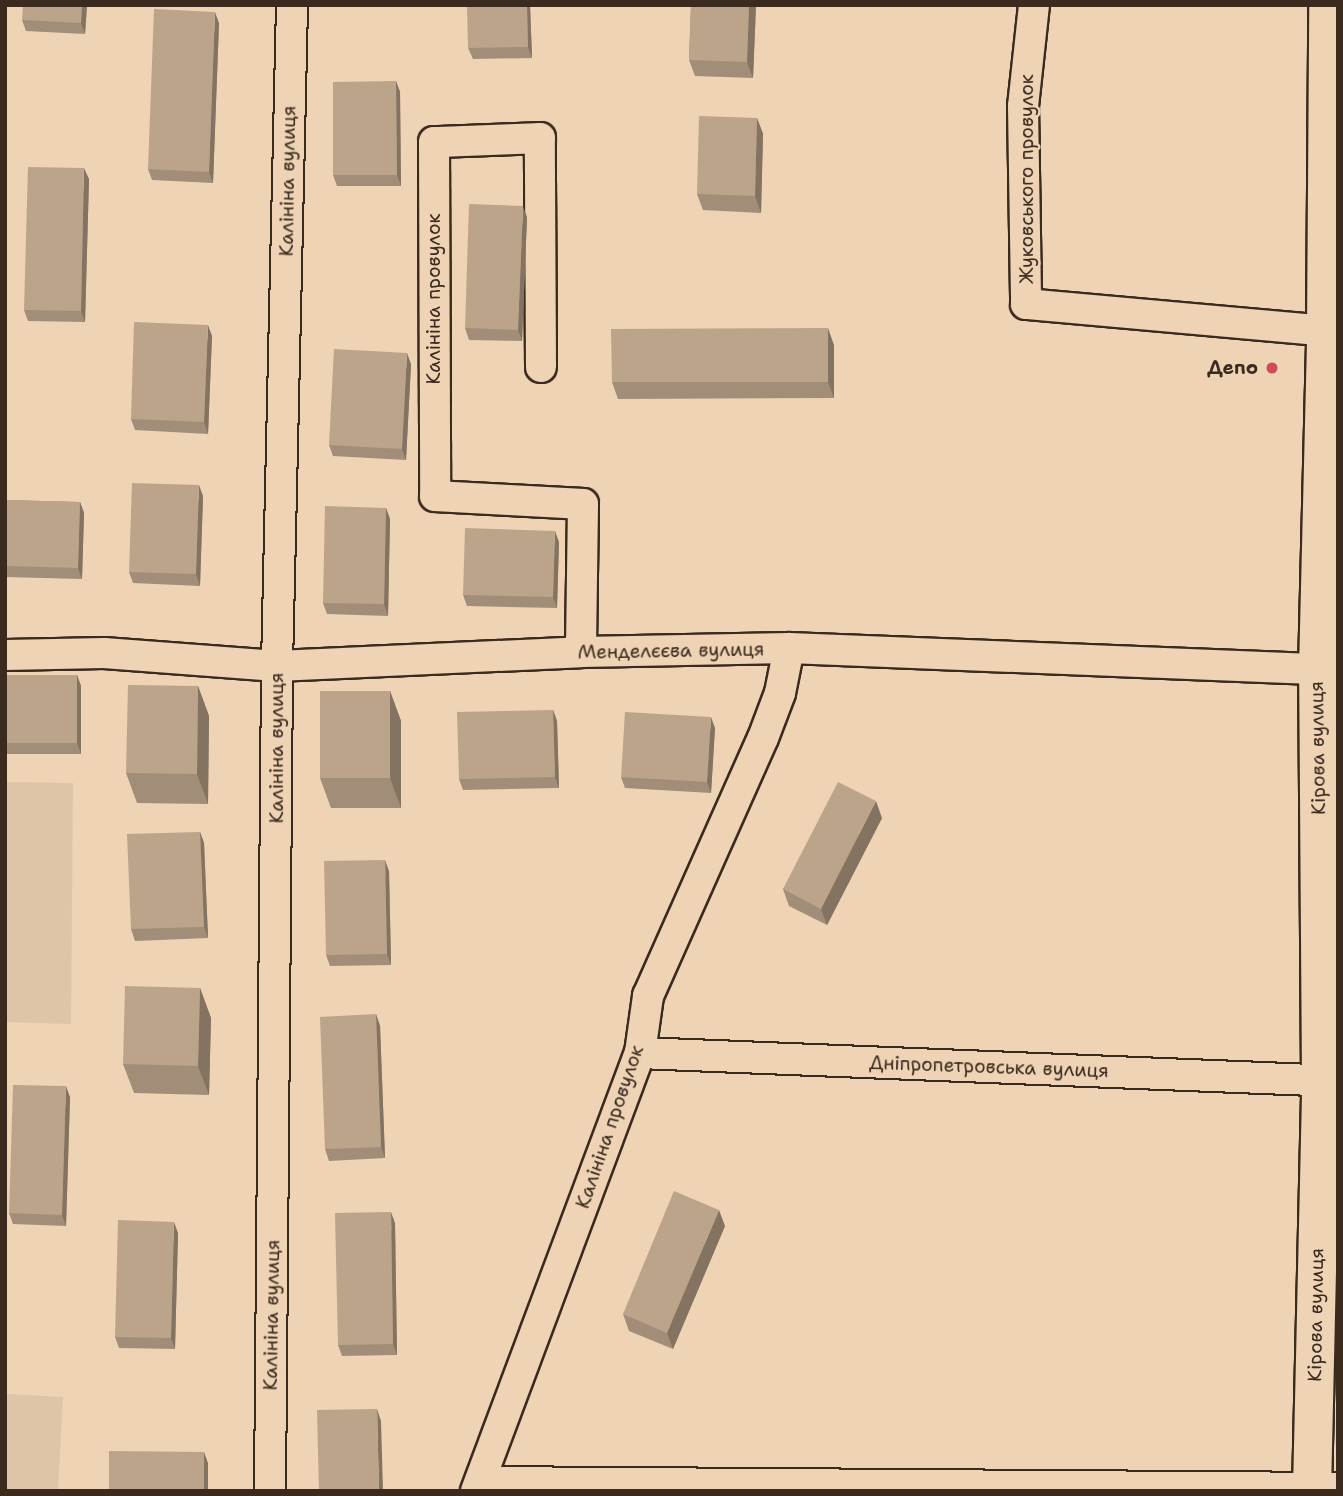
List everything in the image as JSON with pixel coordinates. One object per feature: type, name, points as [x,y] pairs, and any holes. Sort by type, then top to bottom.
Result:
[{"type":"main road","name":"Кірова вулиця","points":[[1320,1489],[1330,1081],[1326,331],[1328,5]]},
{"type":"street","name":"Калініна вулиця","points":[[270,1491],[277,666],[292,5]]},
{"type":"street","name":"Жуковського провулок","points":[[1034,5],[1023,106],[1026,304],[1326,331]]},
{"type":"street","name":"Калініна провулок","points":[[541,367],[540,138],[434,142],[435,496],[583,504],[581,652]]},
{"type":"street","name":"Менделєєва вулиця","points":[[5,655],[104,653],[277,666],[581,652],[789,648],[1328,670]]},
{"type":"street","name":"Калініна провулок","points":[[478,1486],[640,1053],[648,996],[762,738],[780,692],[789,648]]},
{"type":"street","name":"Дніпропетровська вулиця","points":[[640,1053],[1330,1081]]},
{"type":"street","points":[[478,1486],[1320,1489]]},
{"type":"shaded area","points":[[5,782],[73,783],[71,1024],[5,1022]]},
{"type":"shaded area","points":[[5,1394],[63,1397],[58,1491],[5,1491]]},
{"type":"building","points":[[23,5],[82,5],[81,23],[22,20]]},
{"type":"building","points":[[467,5],[527,5],[528,47],[468,48]]},
{"type":"building","points":[[691,5],[749,5],[747,62],[689,60]]},
{"type":"building","points":[[154,9],[215,12],[209,172],[148,169]]},
{"type":"building","points":[[396,81],[397,175],[333,175],[333,82]]},
{"type":"building","points":[[699,116],[757,118],[755,196],[697,194]]},
{"type":"building","points":[[28,167],[84,168],[81,311],[24,310]]},
{"type":"building","points":[[469,204],[523,206],[518,330],[465,328]]},
{"type":"building","points":[[134,322],[208,325],[204,422],[131,419]]},
{"type":"building","points":[[828,328],[828,382],[612,382],[611,329]]},
{"type":"building","points":[[334,349],[407,353],[402,449],[329,445]]},
{"type":"building","points":[[132,483],[199,485],[196,574],[129,572]]},
{"type":"building","points":[[5,500],[80,502],[78,568],[5,566]]},
{"type":"building","points":[[325,506],[386,508],[384,604],[323,603]]},
{"type":"building","points":[[465,528],[555,531],[553,597],[463,595]]},
{"type":"building","points":[[5,675],[77,675],[77,743],[5,743]]},
{"type":"building","points":[[128,685],[198,686],[197,774],[126,773]]},
{"type":"building","points":[[320,691],[390,691],[390,778],[320,778]]},
{"type":"building","points":[[553,710],[555,777],[459,779],[457,712]]},
{"type":"building","points":[[625,712],[711,717],[707,782],[621,777]]},
{"type":"building","points":[[838,782],[876,801],[821,909],[783,889]]},
{"type":"building","points":[[200,832],[204,927],[131,929],[127,834]]},
{"type":"building","points":[[385,860],[387,954],[326,955],[324,861]]},
{"type":"building","points":[[125,986],[200,988],[198,1066],[123,1064]]},
{"type":"building","points":[[376,1014],[381,1147],[325,1149],[320,1017]]},
{"type":"building","points":[[13,1085],[66,1086],[62,1215],[9,1213]]},
{"type":"building","points":[[674,1191],[719,1210],[667,1333],[623,1314]]},
{"type":"building","points":[[391,1212],[393,1344],[338,1345],[335,1213]]},
{"type":"building","points":[[118,1220],[174,1222],[171,1338],[115,1337]]},
{"type":"building","points":[[377,1409],[379,1491],[319,1491],[317,1410]]},
{"type":"building","points":[[109,1451],[204,1452],[204,1491],[109,1491]]},
{"type":"place","name":"Депо","points":[[1272,368]]}]
